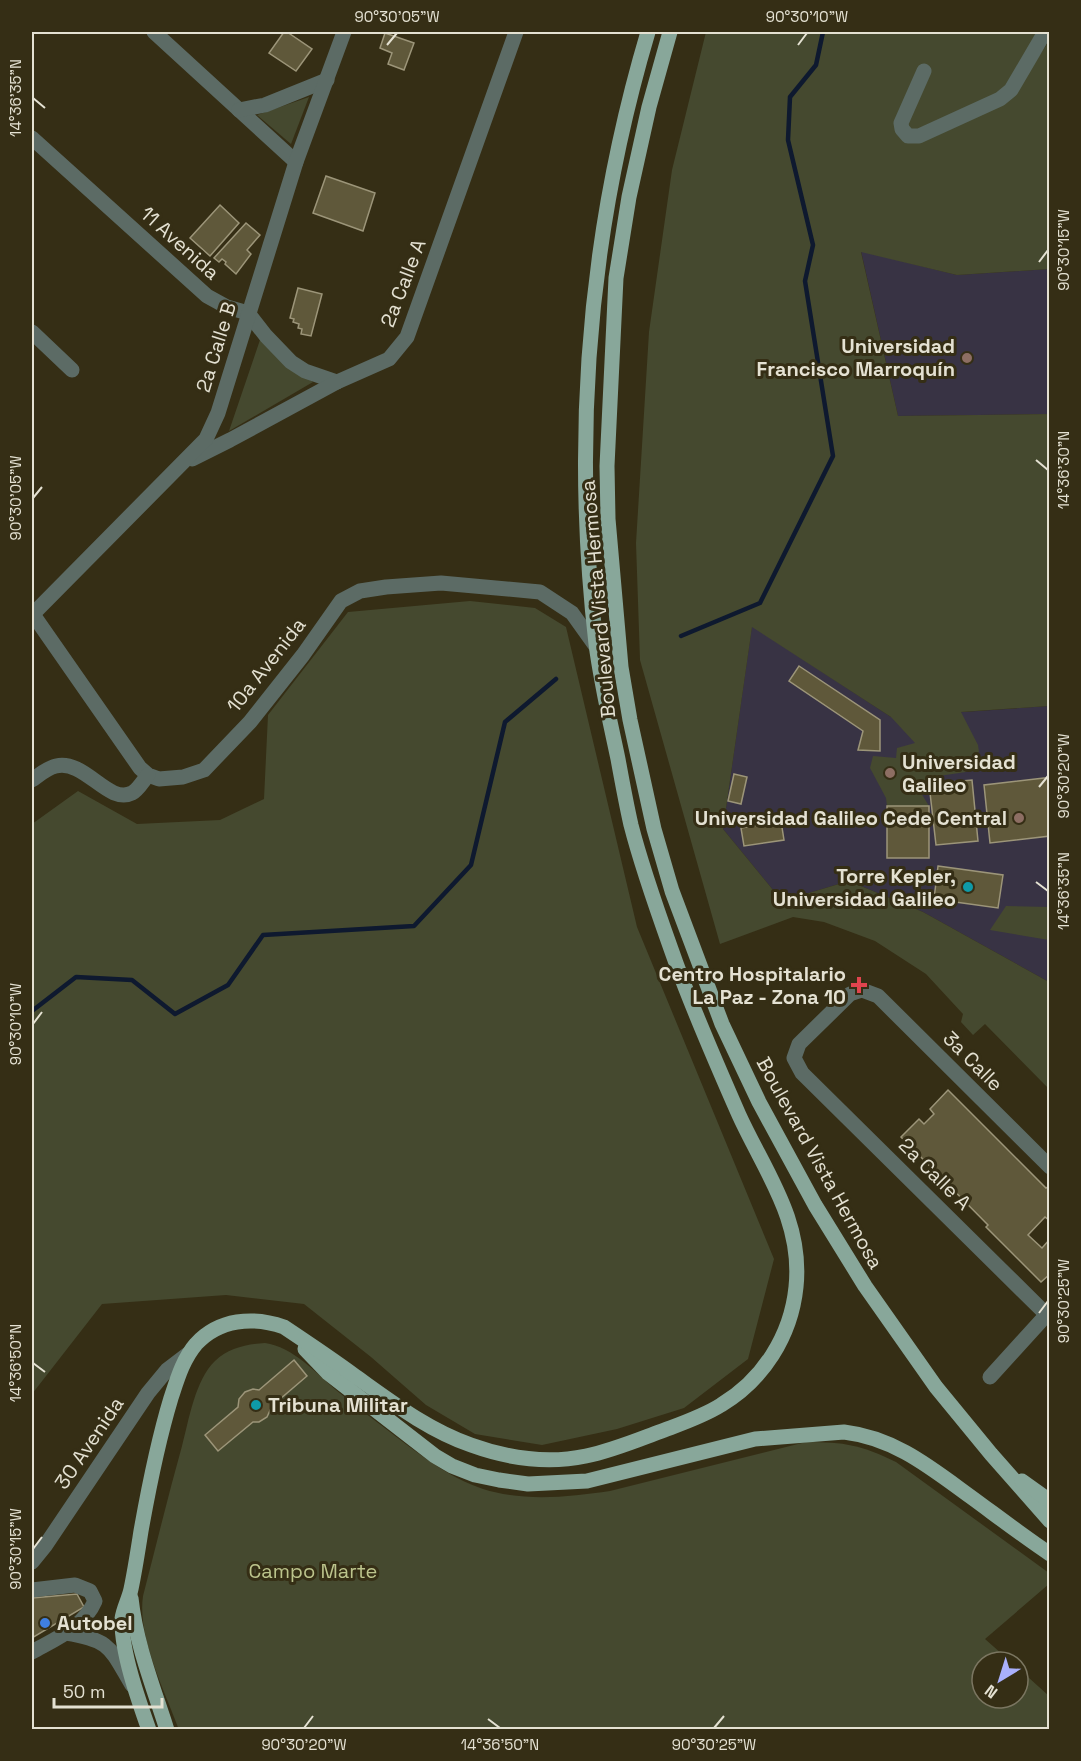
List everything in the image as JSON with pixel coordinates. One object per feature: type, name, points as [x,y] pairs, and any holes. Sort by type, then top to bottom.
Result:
[{"type":"main road","name":"Boulevard Vista Hermosa","points":[[284,1327],[413,1418],[447,1435],[512,1457],[559,1460],[617,1448],[724,1404],[764,1369],[784,1335],[792,1310],[796,1286],[796,1258],[784,1204],[742,1122],[698,1021],[661,921],[632,825],[597,648],[584,472],[585,407],[592,304],[615,165],[629,98],[648,32]]},
{"type":"main road","name":"Boulevard Vista Hermosa","points":[[670,32],[649,107],[616,278],[607,466],[608,519],[621,668],[654,829],[672,891],[713,1002],[739,1064],[789,1160],[888,1321],[936,1387],[1002,1467]]},
{"type":"main road","points":[[149,1730],[124,1643],[122,1617],[130,1592],[150,1482],[164,1422],[176,1382],[188,1354],[207,1335],[218,1328],[244,1320],[271,1322],[284,1327],[328,1374],[387,1420],[435,1456],[475,1475],[528,1484],[587,1481],[755,1439],[844,1432],[859,1434],[877,1438],[929,1466],[1050,1554]]},
{"type":"main road","points":[[1002,1467],[1050,1501]]},
{"type":"main road","points":[[1002,1467],[1050,1521]]},
{"type":"main road","points":[[130,1592],[139,1644],[167,1730]]},
{"type":"street","points":[[154,32],[296,162]]},
{"type":"street","name":"2a Calle B","points":[[32,614],[206,439],[218,413],[296,162],[344,32]]},
{"type":"street","name":"2a Calle A","points":[[181,465],[337,382],[389,359],[407,337],[516,32]]},
{"type":"street","points":[[924,71],[901,123],[902,129],[908,136],[919,136],[1000,99],[1011,90],[1045,32]]},
{"type":"street","points":[[239,110],[265,105],[327,80]]},
{"type":"street","name":"11 Avenida","points":[[32,138],[207,296],[228,307],[248,313]]},
{"type":"street","points":[[248,313],[291,362],[305,371],[337,382]]},
{"type":"street","points":[[32,332],[72,370]]},
{"type":"street","name":"10a Avenida","points":[[148,776],[183,777],[204,770],[250,723],[303,655],[341,601],[360,591],[441,583],[540,592],[572,613],[597,648]]},
{"type":"street","points":[[32,614],[140,768],[148,776],[135,792],[124,795],[113,793],[69,765],[51,767],[32,780]]},
{"type":"street","name":"3a Calle","points":[[794,1058],[799,1044],[850,994],[862,990],[878,996],[1050,1167]]},
{"type":"street","name":"2a Calle A","points":[[794,1058],[802,1073],[1048,1314]]},
{"type":"street","points":[[990,1377],[1048,1314]]},
{"type":"street","name":"30 Avenida","points":[[32,1562],[148,1393],[167,1370],[188,1354]]},
{"type":"street","points":[[32,1590],[75,1585],[90,1591],[95,1601],[86,1618],[66,1633],[32,1652]]},
{"type":"street","points":[[66,1633],[93,1638],[108,1647],[138,1696]]},
{"type":"shaded area","name":"Universidad Francisco Marroquín","points":[[861,251],[957,275],[1049,269],[1049,414],[898,416]]},
{"type":"shaded area","name":"Universidad Galileo","points":[[752,626],[891,717],[1049,706],[1049,982],[923,912],[849,881],[782,901],[723,829]]},
{"type":"green space","points":[[706,32],[1042,32],[1017,90],[1049,41],[1049,269],[957,275],[861,252],[898,416],[1049,414],[1049,706],[961,712],[978,745],[979,752],[966,759],[966,772],[932,777],[918,788],[929,806],[887,806],[886,798],[870,768],[873,756],[896,758],[897,748],[915,743],[891,717],[752,627],[723,829],[782,901],[849,881],[923,912],[1049,982],[1049,1089],[985,1024],[973,1035],[961,1022],[963,1014],[926,974],[875,941],[824,922],[793,917],[720,944],[640,660],[636,543],[649,332],[672,170]]},
{"type":"green space","points":[[309,97],[291,144],[257,115]]},
{"type":"green space","points":[[261,337],[287,365],[313,382],[229,431]]},
{"type":"green space","points":[[470,601],[535,608],[566,627],[637,927],[774,1259],[748,1359],[684,1408],[617,1429],[542,1445],[475,1434],[426,1405],[371,1357],[304,1304],[226,1295],[102,1304],[32,1394],[32,824],[78,791],[137,824],[220,820],[264,799],[268,715],[348,612]]},
{"type":"green space","points":[[1006,906],[1049,907],[1049,940],[990,930]]},
{"type":"green space","name":"Campo Marte","points":[[265,1343],[275,1345],[294,1355],[350,1401],[434,1464],[470,1484],[514,1496],[546,1497],[610,1491],[806,1442],[852,1446],[896,1462],[1049,1573],[1049,1584],[985,1639],[997,1650],[970,1650],[970,1710],[1030,1710],[1030,1679],[1049,1696],[1049,1729],[179,1730],[148,1646],[142,1612],[143,1596],[190,1413],[202,1379],[220,1357],[245,1346]]},
{"type":"building","points":[[284,32],[312,49],[296,71],[269,53]]},
{"type":"building","points":[[385,33],[414,43],[404,70],[388,64],[392,53],[380,48]]},
{"type":"building","points":[[326,176],[375,193],[363,231],[313,213]]},
{"type":"building","points":[[220,205],[239,223],[210,256],[190,238]]},
{"type":"building","points":[[246,223],[260,235],[247,250],[251,254],[236,274],[222,259],[219,262],[214,258]]},
{"type":"building","points":[[298,288],[322,294],[311,336],[301,334],[302,329],[298,328],[299,324],[290,318]]},
{"type":"building","points":[[799,666],[880,720],[880,751],[858,750],[863,731],[789,681]]},
{"type":"building","points":[[734,774],[747,777],[741,804],[728,801]]},
{"type":"building","name":"Universidad Galileo Cede Central","points":[[1050,778],[1050,836],[990,843],[984,785]]},
{"type":"building","points":[[972,780],[978,841],[936,845],[929,784]]},
{"type":"building","points":[[887,806],[929,806],[929,858],[887,858]]},
{"type":"building","points":[[781,821],[784,840],[744,846],[741,828]]},
{"type":"building","name":"Torre Kepler, Universidad Galileo","points":[[938,866],[1003,875],[998,908],[934,899]]},
{"type":"building","points":[[948,1090],[1046,1188],[1050,1186],[1050,1221],[1045,1217],[1028,1235],[1042,1248],[1050,1239],[1050,1274],[1041,1282],[901,1137],[919,1119],[924,1124],[934,1114],[930,1109]]},
{"type":"building","name":"Tribuna Militar","points":[[294,1360],[307,1376],[272,1406],[267,1417],[259,1422],[253,1422],[218,1451],[205,1435],[238,1407],[239,1399],[245,1392],[253,1389],[259,1390]]},
{"type":"building","name":"Autobel","points":[[77,1594],[84,1607],[32,1638],[32,1598]]},
{"type":"waterway","points":[[681,636],[760,603],[833,456],[805,281],[813,245],[788,140],[790,97],[816,65],[823,32]]},
{"type":"waterway","points":[[32,1011],[76,977],[132,980],[175,1014],[228,985],[263,935],[414,926],[471,865],[505,722],[556,679]]},
{"type":"place","name":"Universidad Francisco Marroquín","points":[[967,358]]},
{"type":"place","name":"Universidad Galileo","points":[[890,773]]},
{"type":"place","name":"Universidad Galileo Cede Central","points":[[1019,818]]},
{"type":"place","name":"Torre Kepler, Universidad Galileo","points":[[968,887]]},
{"type":"place","name":"Centro Hospitalario La Paz - Zona 10","points":[[859,985]]},
{"type":"place","name":"Tribuna Militar","points":[[256,1405]]},
{"type":"place","name":"Autobel","points":[[45,1623]]}]
